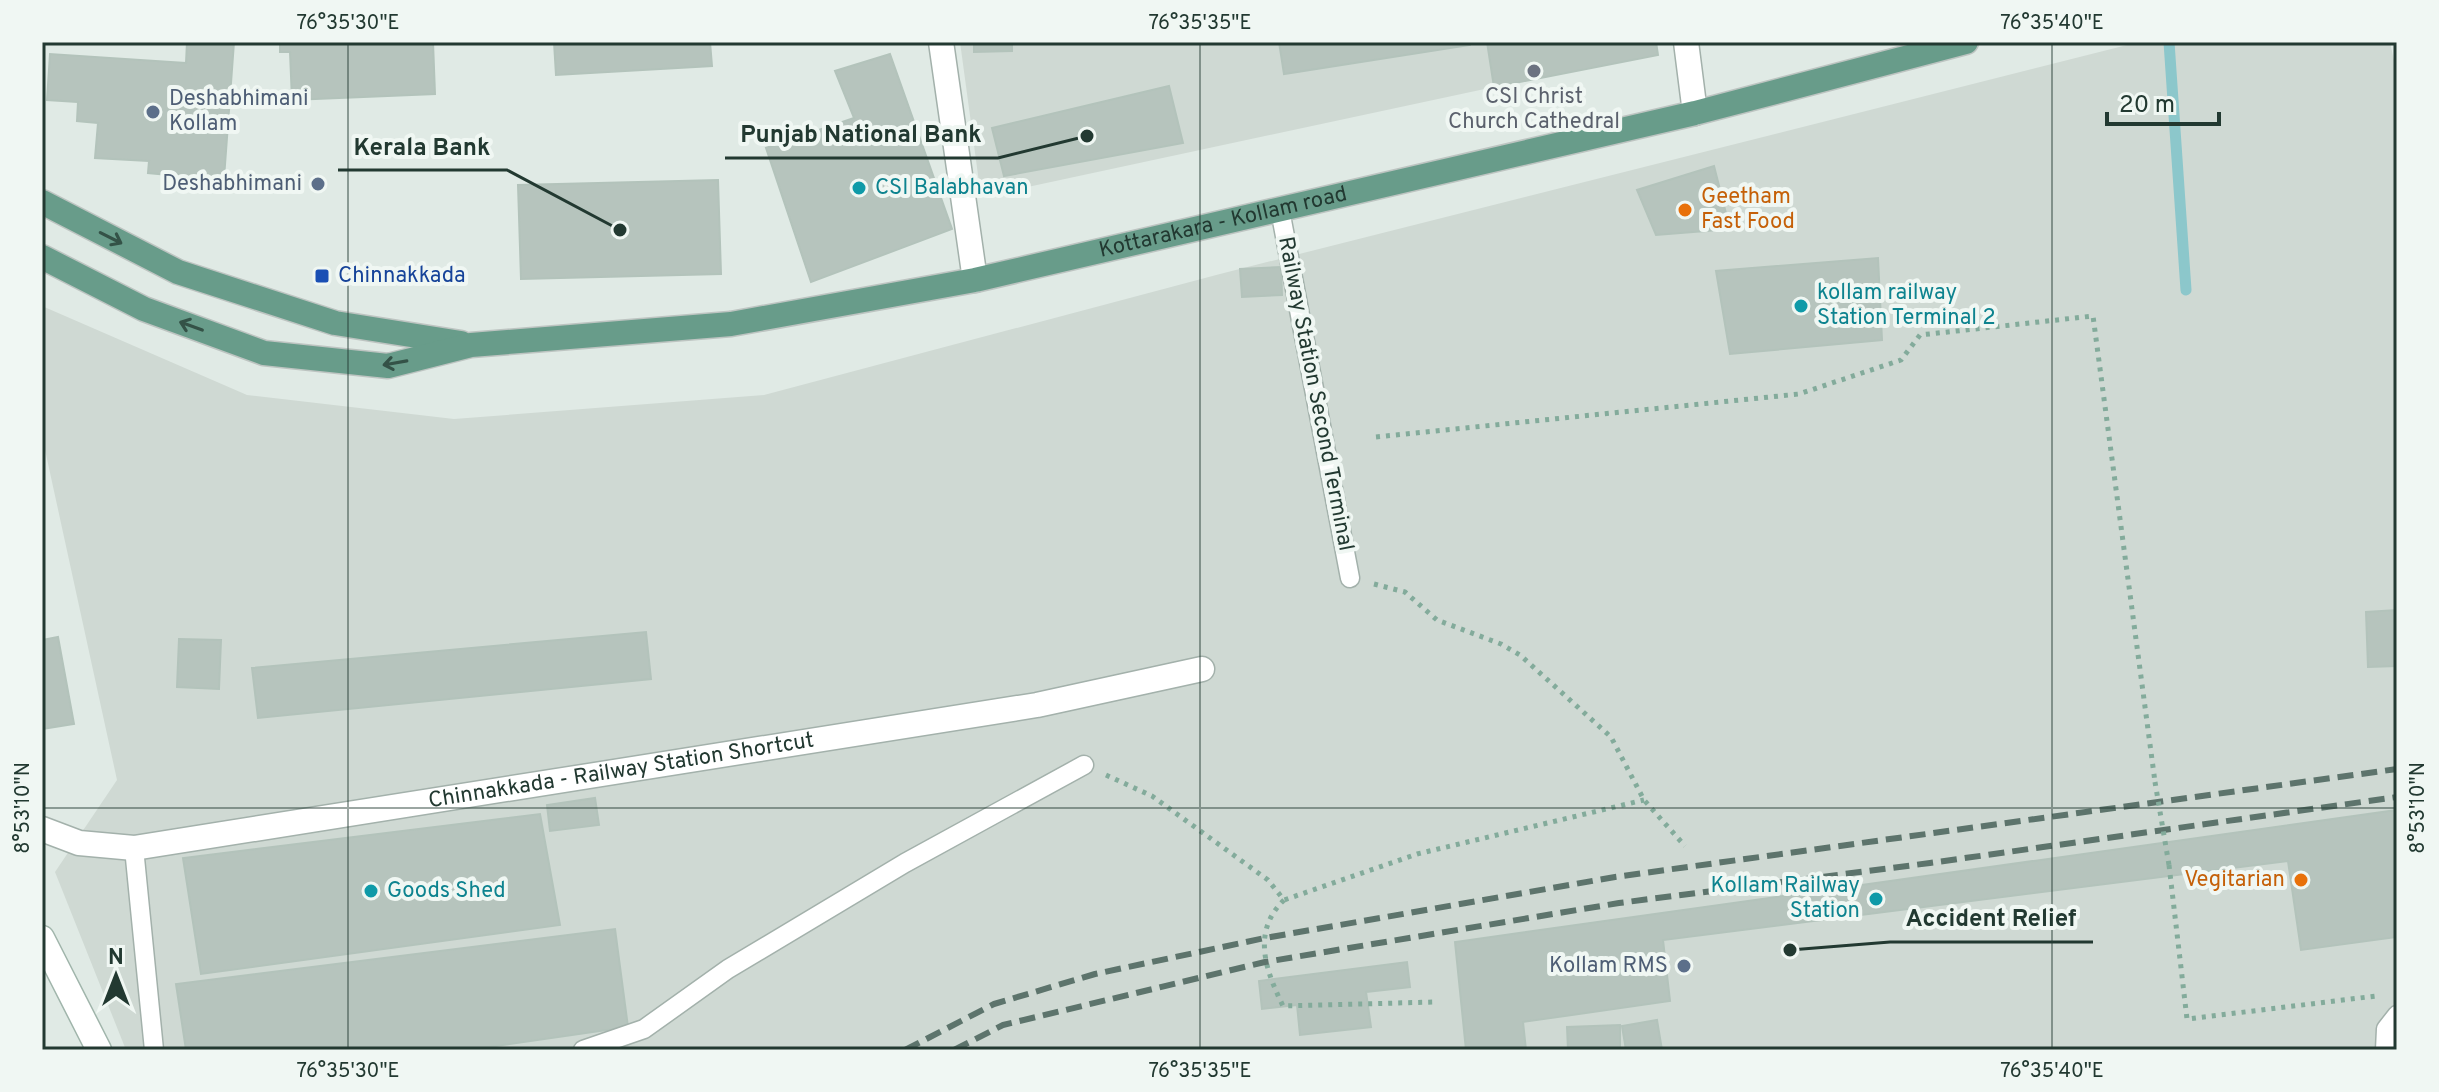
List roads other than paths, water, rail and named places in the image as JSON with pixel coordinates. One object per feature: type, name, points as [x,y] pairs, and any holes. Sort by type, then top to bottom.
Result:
[{"type":"main road","name":"Kottarakara - Kollam road","points":[[471,345],[731,324],[975,280],[1695,113],[1953,44]]},
{"type":"main road","points":[[42,202],[178,272],[335,323],[471,345]]},
{"type":"main road","points":[[42,257],[144,309],[264,353],[388,366],[471,345]]},
{"type":"street","points":[[941,42],[975,280]]},
{"type":"street","points":[[1686,42],[1695,113]]},
{"type":"street","name":"Chinnakkada - Railway Station Shortcut","points":[[42,829],[79,843],[134,848],[1037,705],[1202,669]]},
{"type":"street","points":[[42,938],[99,1050]]},
{"type":"lane","name":"Railway Station Second Terminal","points":[[1280,210],[1350,578]]},
{"type":"lane","points":[[583,1050],[644,1029],[728,969],[892,871],[1084,765]]},
{"type":"lane","points":[[134,848],[154,1050]]},
{"type":"lane","points":[[2385,1050],[2386,1029],[2397,1015]]},
{"type":"waterway","points":[[2169,42],[2186,290]]},
{"type":"railway","points":[[905,1050],[994,1004],[1095,974],[1265,938],[1615,877],[2397,769]]},
{"type":"railway","points":[[954,1050],[1003,1025],[1265,962],[1619,903],[2397,797]]},
{"type":"place","name":"CSI Christ Church Cathedral","points":[[1534,71]]},
{"type":"place","name":"Deshabhimani Kollam","points":[[153,112]]},
{"type":"place","name":"Punjab National Bank","points":[[1087,136]]},
{"type":"place","name":"Deshabhimani","points":[[318,184]]},
{"type":"place","name":"CSI Balabhavan","points":[[859,188]]},
{"type":"place","name":"Geetham Fast Food","points":[[1685,210]]},
{"type":"place","name":"Kerala Bank","points":[[620,230]]},
{"type":"place","name":"Chinnakkada","points":[[322,276]]},
{"type":"place","name":"kollam railway Station Terminal 2","points":[[1801,306]]},
{"type":"place","name":"Vegitarian","points":[[2301,880]]},
{"type":"place","name":"Goods Shed","points":[[371,891]]},
{"type":"place","name":"Kollam Railway Station","points":[[1876,899]]},
{"type":"place","name":"Accident Relief","points":[[1790,950]]},
{"type":"place","name":"Kollam RMS","points":[[1684,966]]}]
